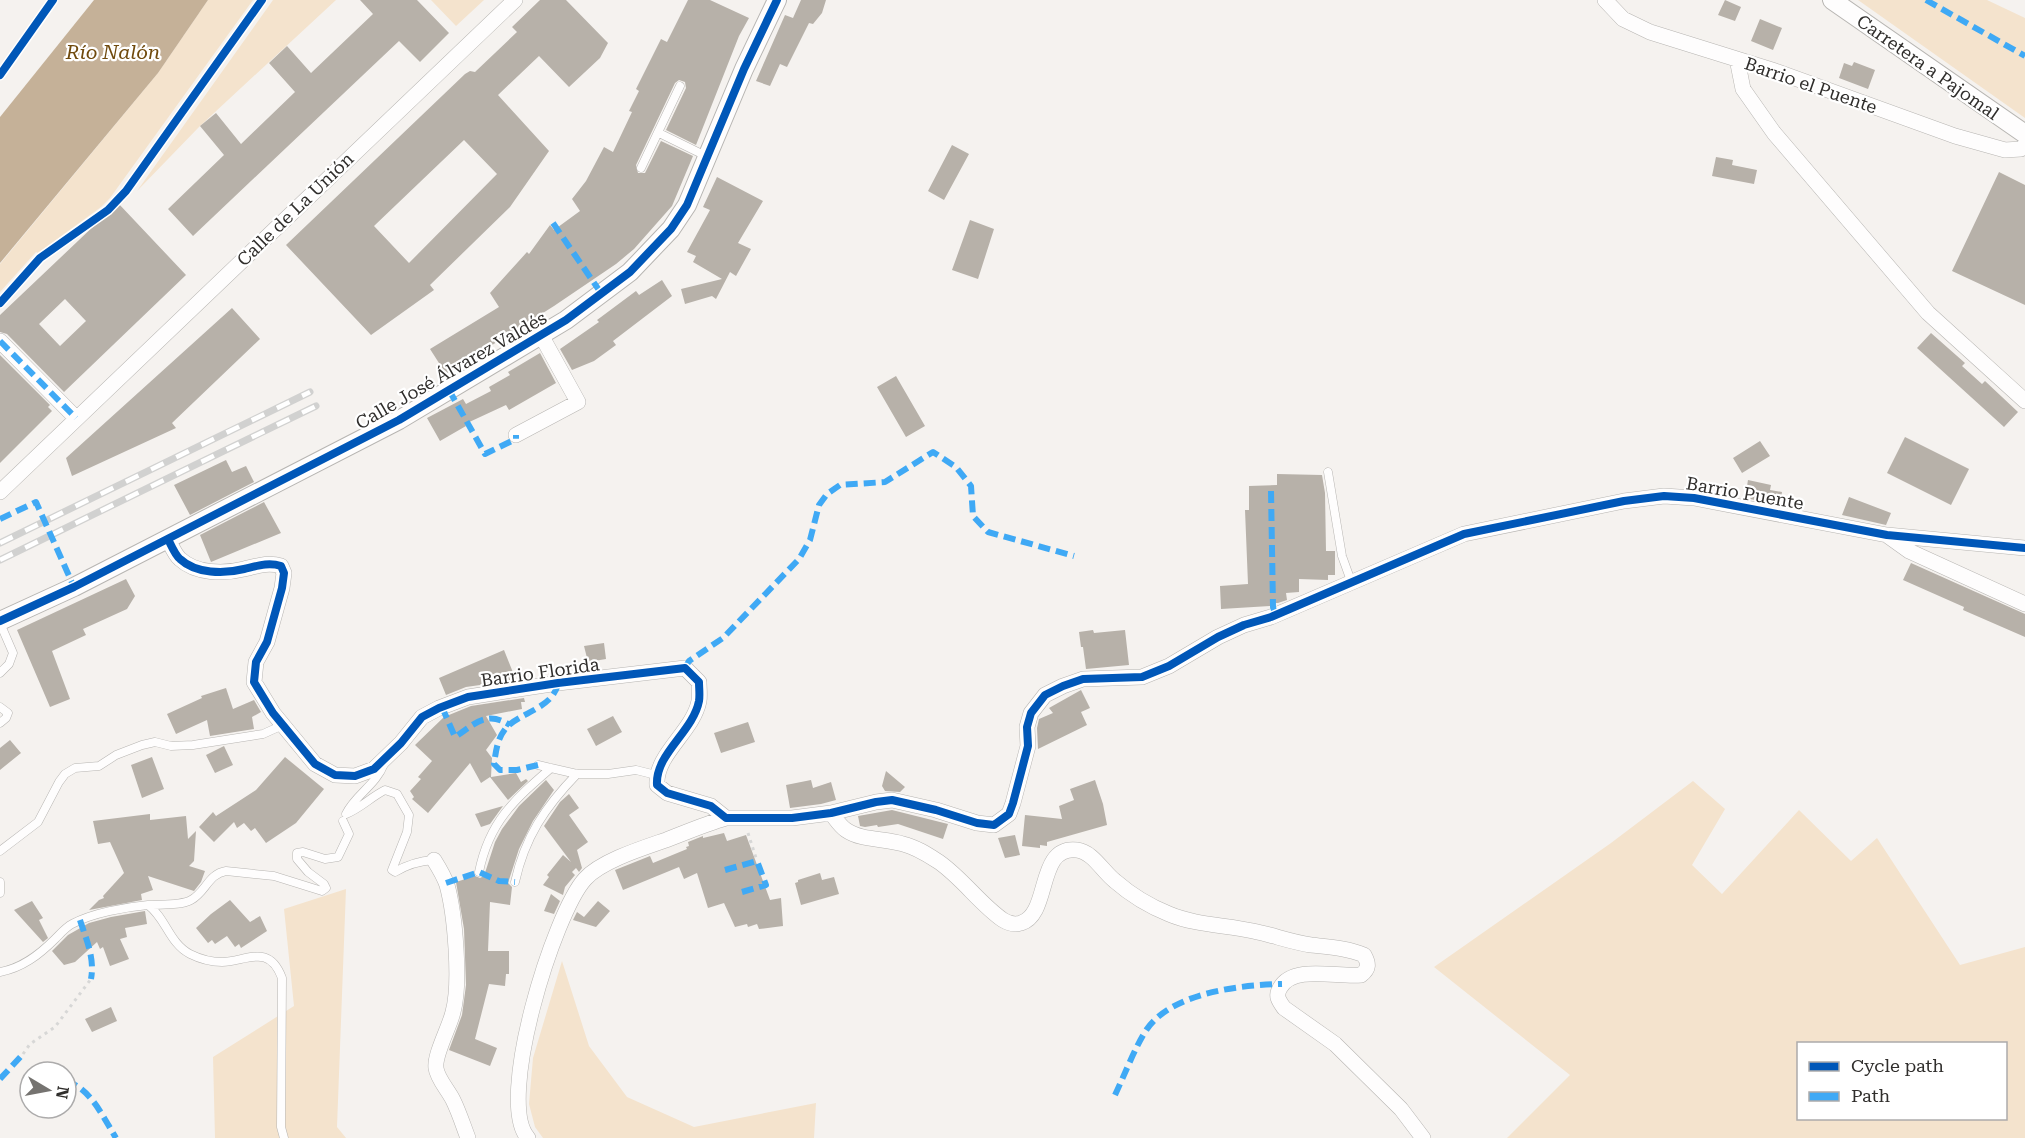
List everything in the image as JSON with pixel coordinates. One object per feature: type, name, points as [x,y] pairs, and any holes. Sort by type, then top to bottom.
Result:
[{"type":"street","name":"Calle de La Unión","points":[[0,492],[514,0]]},
{"type":"street","name":"Calle José Álvarez Valdés","points":[[0,622],[74,587],[399,420],[566,320],[630,272],[671,229],[681,213],[777,0]]},
{"type":"street","name":"Barrio el Puente","points":[[1605,0],[1623,19],[1650,32],[1737,59],[1955,136],[2005,150],[2021,149],[2025,145]]},
{"type":"street","name":"Carretera a Pajomal","points":[[1832,0],[2025,134]]},
{"type":"street","points":[[1737,59],[1743,89],[1774,133],[1928,313],[2025,401]]},
{"type":"street","points":[[516,435],[578,402],[541,335]]},
{"type":"street","points":[[0,341],[76,418]]},
{"type":"street","name":"Barrio Puente","points":[[831,813],[892,800],[936,810],[977,824],[994,825],[1009,814],[1028,746],[1027,727],[1031,713],[1045,695],[1083,679],[1142,677],[1169,666],[1226,633],[1271,617],[1464,534],[1624,501],[1664,496],[1694,498],[1887,535],[2025,548]]},
{"type":"street","name":"Barrio Puente","points":[[1887,535],[1909,551],[2025,604]]},
{"type":"street","name":"Barrio Florida","points":[[168,539],[178,559],[190,566],[208,571],[227,573],[271,563],[281,566],[284,573],[282,588],[267,642],[256,662],[254,682],[283,725],[315,764],[335,775],[355,776],[374,769],[422,717],[468,697],[558,683],[685,668],[699,682],[699,702],[692,718],[660,765],[656,775]]},
{"type":"street","points":[[656,775],[657,785],[667,793],[711,806],[726,818]]},
{"type":"street","points":[[528,1138],[524,1134],[520,1118],[521,1058],[542,973],[571,900],[585,878],[613,860],[700,825],[726,818],[770,820],[831,813],[845,830],[861,836],[903,844],[924,852],[960,879],[1005,921],[1015,924],[1022,923],[1032,916],[1048,870],[1059,854],[1067,850],[1076,850],[1085,852],[1113,880],[1138,899],[1172,915],[1254,931],[1289,941],[1349,950],[1364,955],[1368,965],[1366,971],[1361,975],[1311,974],[1292,977],[1282,984],[1278,992],[1278,1000],[1284,1008],[1335,1044],[1401,1109],[1423,1138]]},
{"type":"street","points":[[435,860],[446,883],[454,922],[456,987],[455,1004],[449,1028],[436,1058],[435,1066],[436,1072],[454,1101],[468,1138]]},
{"type":"lane","points":[[642,168],[680,86]]},
{"type":"lane","points":[[659,133],[708,157]]},
{"type":"lane","points":[[1328,472],[1342,556],[1356,579]]},
{"type":"lane","points":[[0,622],[13,653],[9,664],[0,673]]},
{"type":"lane","points":[[0,707],[8,713],[0,723]]},
{"type":"lane","points":[[0,851],[38,822],[59,782],[65,774],[75,768],[99,766],[116,755],[155,742],[171,746],[193,745],[263,734],[283,725]]},
{"type":"lane","points":[[386,757],[380,776],[346,814],[385,790],[397,794],[409,815],[407,832],[392,870],[395,872],[406,865],[435,860]]},
{"type":"lane","points":[[538,765],[577,774],[608,774],[636,770],[656,775]]},
{"type":"lane","points":[[479,872],[494,828],[516,797],[551,768]]},
{"type":"lane","points":[[515,882],[527,843],[541,816],[577,774]]},
{"type":"lane","points":[[0,972],[17,968],[32,959],[70,924],[121,909],[148,904],[188,902],[201,893],[211,877],[218,872],[274,876],[322,891],[326,888],[324,884],[308,872],[297,859],[297,853],[303,852],[325,859],[338,857],[349,834],[343,821]]},
{"type":"lane","points":[[0,882],[0,893]]},
{"type":"lane","points":[[148,904],[154,909],[171,938],[189,954],[209,962],[258,957],[269,960],[278,967],[282,978],[283,1000],[281,1127],[284,1138]]},
{"type":"path","points":[[746,829],[757,861]]},
{"type":"path","points":[[23,1054],[30,1044],[55,1027],[91,979]]},
{"type":"shaded area","points":[[208,0],[253,0],[110,198],[38,253],[36,252],[0,292],[0,264],[158,73]]},
{"type":"shaded area","points":[[273,0],[336,0],[200,126],[137,191]]},
{"type":"shaded area","points":[[431,0],[484,0],[456,26]]},
{"type":"shaded area","points":[[1858,0],[1987,0],[2025,18],[2025,118]]},
{"type":"shaded area","points":[[1693,781],[1725,809],[1692,865],[1722,894],[1799,810],[1851,861],[1877,838],[1960,965],[2025,947],[2025,1138],[1507,1138],[1570,1075],[1434,967],[1611,843]]},
{"type":"shaded area","points":[[346,889],[337,1127],[346,1138],[215,1138],[213,1057],[294,1006],[284,909]]},
{"type":"shaded area","points":[[562,961],[589,1046],[627,1097],[694,1127],[816,1103],[814,1138],[543,1138],[535,1127],[529,1104],[533,1058]]},
{"type":"water","name":"Río Nalón","points":[[94,0],[208,0],[158,73],[0,263],[0,117]]},
{"type":"building","points":[[360,0],[417,0],[449,33],[420,62],[399,41],[193,236],[168,209],[224,155],[200,126],[216,113],[241,144],[295,92],[269,63],[287,46],[311,73],[373,14]]},
{"type":"building","points":[[540,0],[566,0],[608,43],[600,58],[569,87],[539,56],[498,95],[549,151],[510,207],[430,285],[434,290],[371,335],[286,245],[465,74],[470,71],[475,72],[517,32],[512,27]],"holes":[[[464,140],[497,174],[409,263],[374,226]]]},
{"type":"building","points":[[688,0],[710,0],[749,18],[739,36],[696,145],[666,130],[686,88],[685,82],[679,80],[675,83],[636,165],[638,173],[645,173],[661,141],[693,156],[672,206],[634,249],[616,264],[446,374],[430,349],[499,307],[490,293],[527,252],[529,254],[550,225],[554,230],[580,211],[572,199],[586,181],[604,147],[613,152],[632,112],[629,111],[639,91],[636,89],[661,39],[667,42]]},
{"type":"building","points":[[801,0],[826,0],[822,13],[813,24],[809,23],[787,67],[780,64],[770,86],[756,81],[785,15],[793,18]]},
{"type":"building","points":[[1725,0],[1741,7],[1735,21],[1718,15]]},
{"type":"building","points":[[1760,19],[1782,28],[1773,50],[1751,41]]},
{"type":"building","points":[[1854,62],[1875,70],[1868,89],[1839,78],[1844,63],[1852,66]]},
{"type":"building","points":[[952,145],[969,154],[944,200],[928,191]]},
{"type":"building","points":[[1716,157],[1733,160],[1732,165],[1757,170],[1754,184],[1712,176]]},
{"type":"building","points":[[1999,172],[2025,185],[2025,305],[1952,271]]},
{"type":"building","points":[[717,177],[763,201],[738,243],[751,249],[736,276],[730,272],[716,299],[712,296],[685,304],[681,289],[722,279],[693,262],[696,256],[687,252],[710,210],[703,207]]},
{"type":"building","points":[[118,203],[186,275],[64,392],[7,334],[0,332],[0,315]],"holes":[[[65,299],[86,321],[60,346],[39,324]]]},
{"type":"building","points":[[970,220],[994,229],[978,279],[952,270]]},
{"type":"building","points":[[662,280],[672,296],[613,341],[616,345],[594,361],[572,370],[560,349],[599,322],[597,320],[636,291],[639,295]]},
{"type":"building","points":[[232,308],[260,339],[172,423],[176,428],[72,476],[66,458]]},
{"type":"building","points":[[1931,333],[1965,363],[1962,366],[1982,384],[1985,381],[2018,412],[2004,427],[1917,348]]},
{"type":"building","points":[[540,353],[556,383],[509,410],[506,405],[465,424],[466,426],[440,441],[427,418],[463,399],[466,404],[491,391],[489,387],[510,375],[508,372]]},
{"type":"building","points":[[0,355],[50,405],[48,407],[52,411],[0,463]]},
{"type":"building","points":[[896,376],[925,426],[906,437],[877,387]]},
{"type":"building","points":[[1905,437],[1969,469],[1951,505],[1887,473]]},
{"type":"building","points":[[1760,441],[1770,456],[1742,473],[1733,458]]},
{"type":"building","points":[[226,460],[232,472],[246,466],[254,482],[190,515],[174,485]]},
{"type":"building","points":[[1277,474],[1322,475],[1325,493],[1326,551],[1335,551],[1335,575],[1328,575],[1328,580],[1299,579],[1299,592],[1286,593],[1287,600],[1270,603],[1270,606],[1221,609],[1220,586],[1248,584],[1245,510],[1249,510],[1249,486],[1277,485]]},
{"type":"building","points":[[1748,480],[1771,485],[1770,490],[1782,492],[1780,505],[1745,498]]},
{"type":"building","points":[[1849,497],[1891,513],[1886,525],[1842,515]]},
{"type":"building","points":[[264,502],[281,533],[211,562],[200,535]]},
{"type":"building","points":[[1911,563],[2025,614],[2025,637],[1903,580]]},
{"type":"building","points":[[126,579],[135,596],[127,609],[83,629],[86,635],[52,651],[70,699],[50,707],[17,630]]},
{"type":"building","points":[[1093,630],[1094,633],[1125,630],[1129,665],[1086,669],[1079,632]]},
{"type":"building","points":[[604,643],[606,659],[588,662],[584,646]]},
{"type":"building","points":[[504,650],[516,680],[466,687],[446,695],[439,678]]},
{"type":"building","points":[[226,688],[233,709],[254,700],[261,712],[252,717],[254,729],[210,736],[207,720],[176,734],[167,714],[202,698],[201,696]]},
{"type":"building","points":[[1081,690],[1090,708],[1081,712],[1087,725],[1038,749],[1039,719],[1053,713],[1049,708]]},
{"type":"building","points":[[524,698],[525,702],[521,702],[522,709],[486,716],[497,735],[486,750],[492,758],[491,777],[516,773],[521,782],[526,779],[528,781],[508,800],[490,777],[481,783],[470,763],[428,813],[412,799],[414,797],[410,791],[421,779],[418,777],[432,761],[415,745],[444,717],[471,706]]},
{"type":"building","points":[[613,716],[622,732],[596,746],[587,729]]},
{"type":"building","points":[[748,722],[755,742],[721,753],[714,733]]},
{"type":"building","points":[[10,740],[21,753],[0,770],[0,748]]},
{"type":"building","points":[[224,746],[233,765],[215,773],[206,755]]},
{"type":"building","points":[[152,757],[164,789],[142,798],[131,765]]},
{"type":"building","points":[[285,757],[324,789],[296,823],[266,843],[255,828],[251,831],[244,823],[237,828],[234,822],[214,842],[199,827],[213,812],[216,816],[256,790]]},
{"type":"building","points":[[886,771],[905,787],[900,792],[885,791],[882,786]]},
{"type":"building","points":[[546,780],[554,790],[533,821],[519,849],[508,883],[512,887],[510,905],[490,902],[488,951],[509,951],[509,974],[506,974],[505,986],[489,984],[475,1039],[497,1048],[490,1066],[449,1050],[462,1015],[466,985],[464,929],[456,882],[475,876],[480,878],[484,876],[495,842],[502,829],[519,806]]},
{"type":"building","points":[[811,780],[813,788],[831,782],[836,800],[790,808],[786,785]]},
{"type":"building","points":[[1095,780],[1107,825],[1047,842],[1047,846],[1040,845],[1040,848],[1022,846],[1025,815],[1062,819],[1059,806],[1074,800],[1070,789]]},
{"type":"building","points":[[569,794],[579,808],[569,815],[588,842],[577,850],[582,868],[579,872],[576,868],[572,872],[575,875],[565,887],[563,895],[543,885],[549,877],[547,875],[563,855],[571,862],[544,826],[560,802]]},
{"type":"building","points":[[503,806],[490,824],[481,827],[475,814]]},
{"type":"building","points":[[892,810],[948,824],[943,839],[898,824],[878,827],[877,825],[860,826],[858,816]]},
{"type":"building","points":[[150,814],[150,820],[186,816],[188,839],[196,831],[194,861],[189,866],[205,871],[201,882],[194,891],[148,876],[153,890],[141,894],[142,900],[89,910],[104,898],[103,896],[124,873],[110,842],[98,844],[93,821]]},
{"type":"building","points":[[724,833],[727,841],[746,835],[770,900],[781,898],[783,926],[759,929],[757,924],[748,927],[747,924],[735,927],[724,903],[708,908],[697,873],[684,879],[679,867],[623,890],[615,870],[650,856],[653,863],[687,849],[688,842],[703,836],[703,838]]},
{"type":"building","points":[[1015,835],[1020,855],[1005,858],[998,838]]},
{"type":"building","points":[[820,873],[822,880],[834,877],[839,894],[801,905],[795,883]]},
{"type":"building","points":[[551,894],[560,901],[554,914],[544,911]]},
{"type":"building","points":[[230,900],[250,922],[260,916],[267,931],[241,948],[239,944],[235,947],[227,936],[215,944],[212,940],[208,943],[196,928]]},
{"type":"building","points":[[32,901],[43,918],[39,920],[48,938],[43,942],[14,910]]},
{"type":"building","points":[[598,901],[610,911],[596,927],[573,920],[577,912],[584,917]]},
{"type":"building","points":[[145,911],[147,924],[125,928],[127,937],[120,939],[129,959],[110,966],[103,947],[100,949],[97,942],[75,962],[64,965],[52,951],[68,935],[89,923]]},
{"type":"building","points":[[111,1007],[117,1021],[92,1032],[85,1019]]},
{"type":"railway","points":[[0,543],[310,392]]},
{"type":"railway","points":[[0,560],[316,406]]},
{"type":"marked path","points":[[1926,0],[2025,56]]},
{"type":"marked path","points":[[553,223],[601,293]]},
{"type":"marked path","points":[[0,341],[76,418]]},
{"type":"marked path","points":[[449,390],[485,454],[516,439],[516,435]]},
{"type":"marked path","points":[[685,668],[689,661],[723,638],[799,559],[810,540],[819,505],[827,494],[840,485],[885,482],[933,452],[956,467],[971,486],[973,516],[988,532],[1074,556]]},
{"type":"marked path","points":[[1271,491],[1275,614]]},
{"type":"marked path","points":[[0,519],[36,502],[74,587]]},
{"type":"marked path","points":[[538,765],[517,770],[500,770],[494,764],[497,745],[506,728],[550,698],[558,683]]},
{"type":"marked path","points":[[442,707],[455,737],[481,720],[494,719],[510,725]]},
{"type":"marked path","points":[[725,870],[757,861],[766,885],[742,892]]},
{"type":"marked path","points":[[446,883],[479,872],[499,881],[515,882]]},
{"type":"marked path","points":[[80,920],[91,956],[91,979]]},
{"type":"marked path","points":[[1115,1095],[1147,1029],[1173,1006],[1228,989],[1282,984]]},
{"type":"marked path","points":[[0,1079],[23,1054]]},
{"type":"marked path","points":[[78,1087],[91,1098],[116,1138]]},
{"type":"cycle path","points":[[0,75],[53,0]]},
{"type":"cycle path","points":[[0,303],[40,258],[108,210],[126,191],[262,0]]},
{"type":"cycle path","points":[[0,621],[74,587],[399,420],[566,320],[630,272],[671,229],[687,205],[744,69],[777,0]]},
{"type":"cycle path","points":[[168,539],[180,559],[194,568],[210,572],[236,571],[272,564],[281,566],[284,573],[282,588],[267,642],[256,662],[254,682],[273,713],[315,764],[335,775],[355,776],[374,769],[401,743],[422,717],[468,697],[558,683],[685,668],[699,682],[699,701],[690,723],[668,753],[658,774],[657,785],[667,793],[711,806],[726,818],[792,818],[831,813],[892,800],[936,810],[977,823],[994,825],[1009,814],[1028,746],[1027,727],[1031,713],[1045,695],[1083,679],[1142,677],[1169,666],[1218,637],[1244,625],[1271,617],[1464,534],[1624,501],[1664,496],[1694,498],[1887,535],[2025,548]]}]
